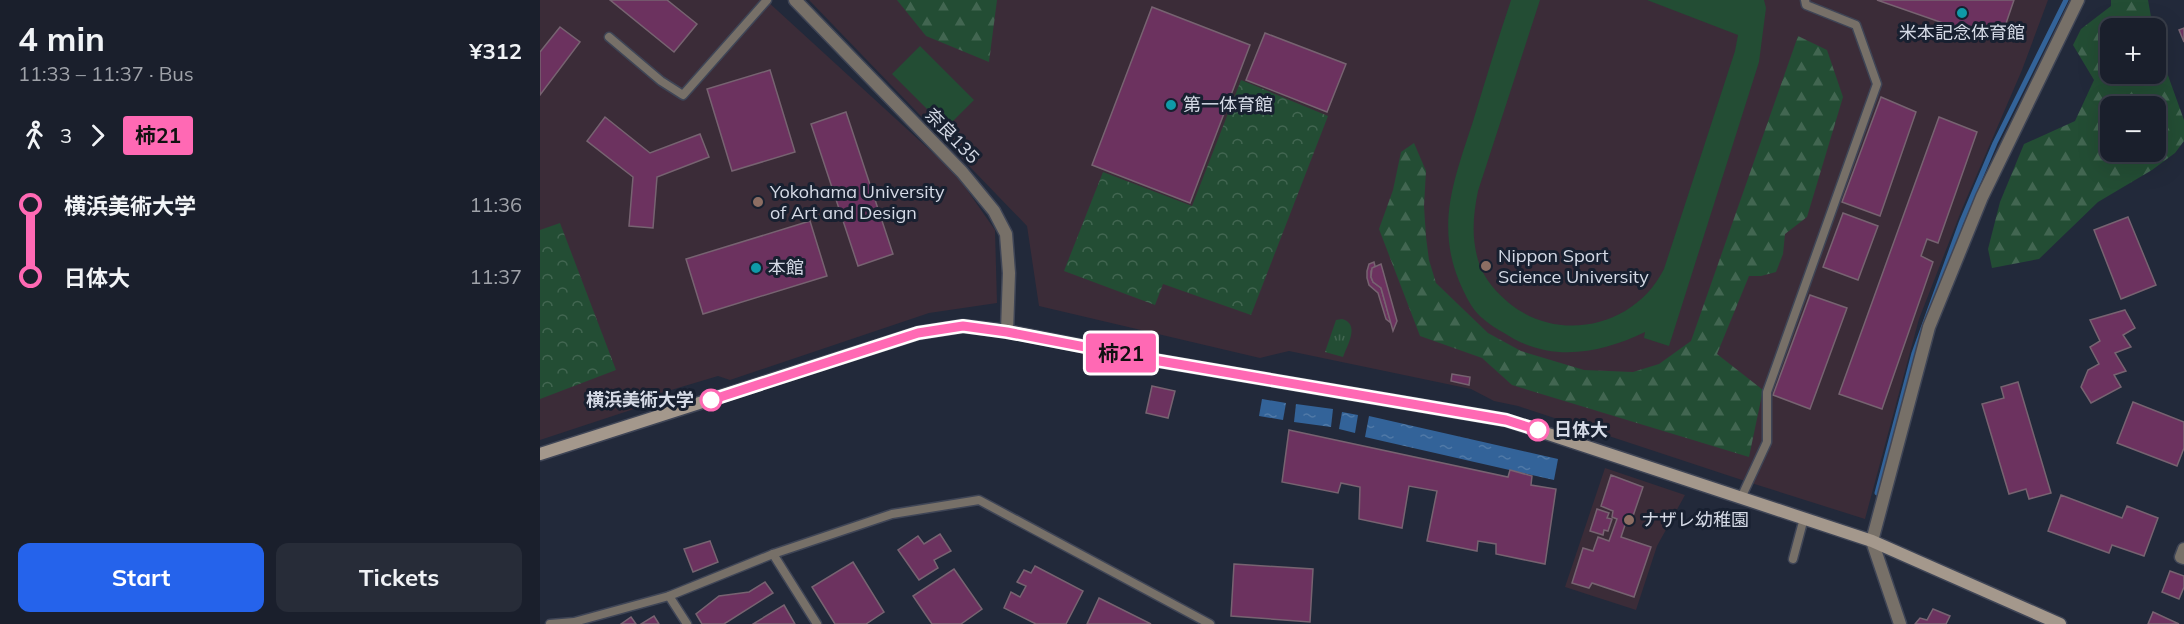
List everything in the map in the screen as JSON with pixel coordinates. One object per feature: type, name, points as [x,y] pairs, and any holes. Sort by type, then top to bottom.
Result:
[{"type":"street","name":"奈良135","points":[[795,0],[962,172],[994,211],[1006,234],[1009,273],[1007,332]]},
{"type":"street","points":[[1900,624],[1872,541],[1929,327],[1982,197],[2078,0]]},
{"type":"street","points":[[540,454],[918,333],[963,326],[1506,420],[1872,541],[2060,624]]},
{"type":"street","points":[[2184,549],[2181,557],[2184,558]]},
{"type":"lane","points":[[609,37],[661,81],[683,94],[767,0]]},
{"type":"lane","points":[[1741,498],[1767,442],[1767,392],[1877,84],[1856,25],[1806,5],[1805,0]]},
{"type":"lane","points":[[550,624],[574,623],[669,596],[773,554],[892,514],[979,501],[1210,624]]},
{"type":"lane","points":[[1792,559],[1803,518]]},
{"type":"lane","points":[[773,554],[817,624]]},
{"type":"lane","points":[[669,596],[687,624]]},
{"type":"shaded area","name":"Yokohama University of Art and Design","points":[[540,0],[766,0],[956,174],[995,230],[997,303],[929,313],[730,380],[718,376],[641,399],[637,408],[540,440]]},
{"type":"shaded area","name":"Nippon Sport Science University","points":[[809,0],[2048,0],[2022,70],[1962,209],[1919,319],[1865,519],[1518,406],[1494,401],[1471,389],[1289,351],[1260,358],[1039,306],[1027,226]]},
{"type":"shaded area","name":"ナザレ幼稚園","points":[[1605,468],[1685,495],[1657,546],[1636,610],[1565,587]]},
{"type":"green space","points":[[897,0],[997,0],[989,62],[926,36]]},
{"type":"green space","points":[[1511,0],[1540,0],[1478,191],[1474,227],[1476,254],[1488,280],[1509,303],[1529,316],[1550,323],[1572,326],[1594,323],[1615,316],[1635,305],[1651,289],[1664,269],[1735,51],[1738,35],[1647,0],[1764,0],[1766,8],[1759,62],[1669,346],[1644,338],[1645,332],[1613,345],[1580,352],[1547,350],[1530,346],[1485,321],[1469,302],[1459,281],[1449,239],[1448,219],[1451,199],[1461,159]]},
{"type":"green space","points":[[2111,0],[2148,0],[2151,18],[2100,18],[2100,84],[2166,84],[2166,70],[2184,120],[2184,141],[2175,153],[2166,160],[2166,96],[2100,96],[2100,162],[2163,162],[2098,202],[2039,259],[1992,268],[1988,249],[2000,202],[2024,144],[2075,121],[2094,80],[2073,45],[2081,29],[2111,6]]},
{"type":"green space","points":[[1798,36],[1827,50],[1843,97],[1807,217],[1785,234],[1783,254],[1776,272],[1749,276],[1717,354],[1763,390],[1749,457],[1512,385],[1482,358],[1420,336],[1379,229],[1393,190],[1401,152],[1414,143],[1426,171],[1424,206],[1426,237],[1429,260],[1436,283],[1488,333],[1521,351],[1584,370],[1633,372],[1659,364],[1691,341]]},
{"type":"green space","points":[[920,46],[974,100],[946,128],[892,74]]},
{"type":"green space","points":[[1241,80],[1328,116],[1251,315],[1163,284],[1155,305],[1064,271],[1103,172],[1192,206]]},
{"type":"green space","points":[[560,223],[616,370],[540,399],[540,230]]},
{"type":"green space","points":[[1342,319],[1350,325],[1352,330],[1343,357],[1325,352],[1336,320]]},
{"type":"water","points":[[1262,399],[1286,403],[1283,420],[1259,416]]},
{"type":"water","points":[[1296,404],[1333,409],[1331,427],[1294,422]]},
{"type":"water","points":[[1342,412],[1358,415],[1355,433],[1339,429]]},
{"type":"water","points":[[1369,416],[1558,459],[1554,480],[1365,437]]},
{"type":"building","points":[[610,0],[667,0],[697,24],[674,52]]},
{"type":"building","name":"米本記念体育館","points":[[1877,0],[2014,0],[2002,35],[1994,39]]},
{"type":"building","name":"第一体育館","points":[[1152,7],[1250,45],[1190,203],[1092,165]]},
{"type":"building","points":[[560,27],[580,42],[540,95],[540,52]]},
{"type":"building","points":[[2184,28],[2184,42],[2179,30]]},
{"type":"building","points":[[1265,33],[1346,64],[1327,112],[1246,80]]},
{"type":"building","points":[[770,70],[795,152],[732,171],[707,89]]},
{"type":"building","points":[[1881,97],[1916,112],[1880,216],[1842,202]]},
{"type":"building","points":[[846,112],[893,254],[858,266],[811,124]]},
{"type":"building","points":[[605,117],[650,153],[700,134],[709,157],[657,177],[653,228],[629,226],[633,177],[587,141]]},
{"type":"building","points":[[1939,117],[1977,132],[1938,243],[1927,239],[1921,256],[1933,262],[1882,409],[1839,394]]},
{"type":"building","points":[[1843,213],[1878,226],[1858,280],[1823,267]]},
{"type":"building","points":[[2128,217],[2156,285],[2121,299],[2094,230]]},
{"type":"building","name":"本館","points":[[810,221],[827,276],[703,314],[686,259]]},
{"type":"building","points":[[1374,262],[1371,277],[1373,282],[1381,288],[1391,323],[1386,319],[1378,293],[1369,285],[1367,278],[1369,264]]},
{"type":"building","points":[[1381,264],[1397,321],[1393,331],[1381,288],[1373,282],[1371,277],[1372,268]]},
{"type":"building","points":[[1810,295],[1847,308],[1810,409],[1773,395]]},
{"type":"building","points":[[2125,310],[2135,328],[2123,335],[2131,347],[2115,353],[2126,371],[2114,375],[2121,387],[2091,403],[2081,387],[2088,370],[2099,364],[2090,347],[2100,341],[2090,320]]},
{"type":"building","points":[[1452,374],[1470,377],[1469,385],[1451,381]]},
{"type":"building","points":[[2018,382],[2051,493],[2029,499],[2026,489],[2009,494],[1982,404],[2004,398],[2001,387]]},
{"type":"building","points":[[1152,386],[1175,391],[1168,418],[1146,413]]},
{"type":"building","points":[[2133,402],[2184,422],[2184,448],[2177,466],[2117,443]]},
{"type":"building","points":[[1289,430],[1508,477],[1510,470],[1532,476],[1531,485],[1556,489],[1545,564],[1496,554],[1496,544],[1478,541],[1477,551],[1427,541],[1437,491],[1409,486],[1402,528],[1359,519],[1360,487],[1341,483],[1338,493],[1282,482]]},
{"type":"building","points":[[1611,475],[1643,487],[1632,519],[1627,519],[1621,537],[1651,547],[1634,597],[1592,583],[1589,588],[1572,583],[1583,548],[1593,551],[1598,537],[1609,541],[1617,519],[1612,517],[1613,511],[1601,506]]},
{"type":"building","points":[[2061,495],[2122,518],[2127,506],[2158,518],[2144,556],[2112,545],[2109,553],[2048,531]]},
{"type":"building","points":[[1597,509],[1609,513],[1607,518],[1612,519],[1608,531],[1604,530],[1603,535],[1590,531]]},
{"type":"building","points":[[940,534],[951,551],[934,560],[938,568],[919,580],[898,550],[918,536],[924,544]]},
{"type":"building","points":[[710,541],[718,562],[693,572],[684,549]]},
{"type":"building","points":[[853,562],[884,612],[866,624],[835,624],[812,587]]},
{"type":"building","points":[[1234,564],[1313,569],[1310,622],[1231,616]]},
{"type":"building","points":[[1035,566],[1083,591],[1066,624],[1036,624],[1004,608],[1011,592],[1020,597],[1026,586],[1017,582],[1024,570],[1031,573]]},
{"type":"building","points":[[954,569],[982,609],[961,624],[932,624],[913,596]]},
{"type":"building","points":[[2170,571],[2184,576],[2184,587],[2179,599],[2162,592]]},
{"type":"building","points":[[765,582],[773,593],[724,624],[702,624],[696,614],[719,596],[749,592]]},
{"type":"building","points":[[1099,598],[1151,624],[1087,624]]},
{"type":"building","points":[[784,605],[795,624],[753,624]]},
{"type":"building","points":[[1933,609],[1950,616],[1946,624],[1915,624],[1920,618],[1927,620]]},
{"type":"building","points":[[2153,612],[2179,624],[2148,624]]},
{"type":"building","points":[[654,616],[659,624],[641,624]]},
{"type":"building","points":[[631,617],[636,624],[621,624]]},
{"type":"waterway","points":[[1877,493],[1914,353],[1961,223],[1995,143],[2066,0]]},
{"type":"bus line","name":"柿21","points":[[711,400],[918,333],[963,326],[1506,420],[1538,430]]},
{"type":"place","name":"米本記念体育館","points":[[1962,13]]},
{"type":"place","name":"第一体育館","points":[[1171,105]]},
{"type":"place","name":"Yokohama University of Art and Design","points":[[758,202]]},
{"type":"place","name":"Nippon Sport Science University","points":[[1486,266]]},
{"type":"place","name":"本館","points":[[756,268]]},
{"type":"place","name":"横浜美術大学","points":[[711,400]]},
{"type":"place","name":"日体大","points":[[1538,430]]},
{"type":"place","name":"ナザレ幼稚園","points":[[1629,520]]}]
